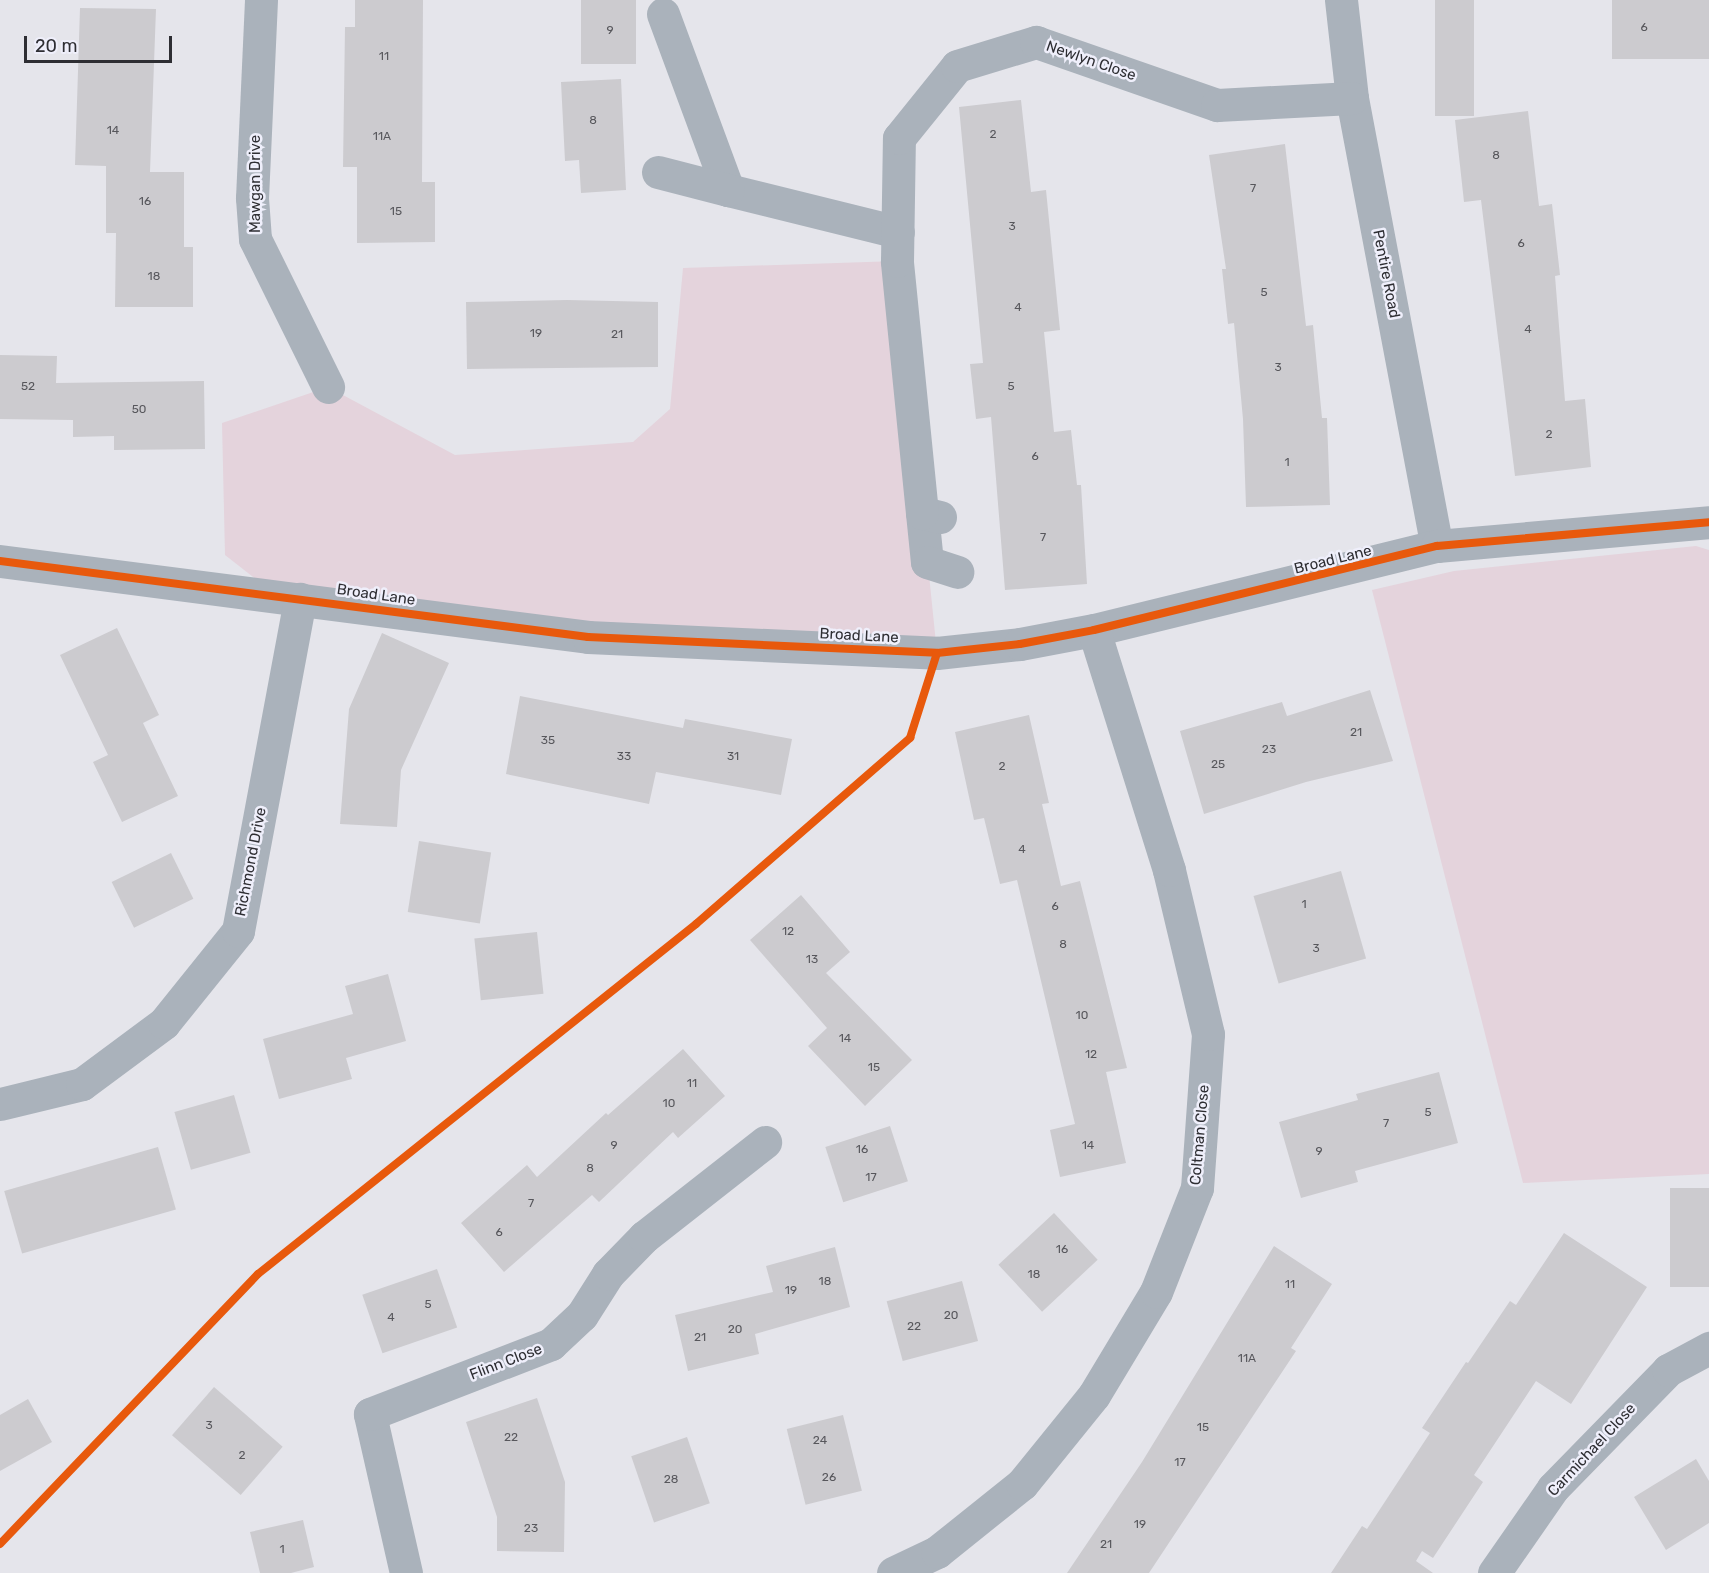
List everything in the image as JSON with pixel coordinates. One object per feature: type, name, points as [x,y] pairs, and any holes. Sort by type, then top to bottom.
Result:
[{"type":"street","name":"Mawgan Drive","points":[[261,0],[252,198],[255,239],[328,387]]},
{"type":"street","name":"Pentire Road","points":[[1341,0],[1352,98],[1437,546]]},
{"type":"street","points":[[663,14],[728,190]]},
{"type":"street","name":"Newlyn Close","points":[[957,572],[927,562],[931,515],[914,424],[898,232],[898,138],[957,66],[1036,42],[1217,105],[1352,98]]},
{"type":"street","points":[[658,172],[898,232]]},
{"type":"street","name":"Broad Lane","points":[[0,561],[588,637],[926,653],[1020,644],[1094,630],[1437,546],[1709,522]]},
{"type":"street","name":"Richmond Drive","points":[[0,1104],[82,1084],[164,1023],[238,931],[300,599]]},
{"type":"street","name":"Coltman Close","points":[[893,1573],[937,1552],[1022,1484],[1095,1395],[1156,1292],[1197,1188],[1208,1034],[1169,870],[1094,630]]},
{"type":"street","name":"Flinn Close","points":[[406,1573],[370,1414],[551,1344],[582,1315],[608,1274],[644,1237],[765,1142]]},
{"type":"street","name":"Carmichael Close","points":[[1494,1573],[1553,1488],[1668,1370],[1709,1348]]},
{"type":"shaded area","points":[[897,261],[937,653],[276,595],[225,555],[222,423],[328,387],[455,455],[633,442],[670,409],[683,268]]},
{"type":"shaded area","points":[[1696,546],[1709,550],[1709,1174],[1523,1183],[1372,590],[1454,571]]},
{"type":"building","points":[[355,0],[423,0],[422,182],[435,182],[435,242],[357,243],[357,167],[343,167],[345,27],[355,27]]},
{"type":"building","points":[[581,0],[636,0],[636,64],[581,64]]},
{"type":"building","points":[[1435,0],[1474,0],[1474,116],[1435,116]]},
{"type":"building","points":[[1612,0],[1709,0],[1709,59],[1612,59]]},
{"type":"building","points":[[80,8],[156,9],[150,172],[184,172],[184,247],[193,247],[193,307],[115,307],[116,233],[106,233],[106,166],[75,165]]},
{"type":"building","points":[[621,79],[626,190],[581,193],[579,160],[565,161],[561,82]]},
{"type":"building","points":[[1021,100],[1031,192],[1046,190],[1060,330],[1044,332],[1054,432],[1071,430],[1077,485],[1081,485],[1087,584],[1005,590],[991,417],[976,419],[970,364],[983,363],[959,107]]},
{"type":"building","points":[[1528,111],[1539,206],[1552,204],[1560,275],[1555,276],[1565,401],[1585,399],[1591,467],[1515,476],[1481,200],[1464,202],[1455,120]]},
{"type":"building","points":[[1285,144],[1306,326],[1313,325],[1322,418],[1327,418],[1330,505],[1246,507],[1243,419],[1234,323],[1228,324],[1222,269],[1226,269],[1209,155]]},
{"type":"building","points":[[567,300],[658,302],[658,367],[467,369],[466,302]]},
{"type":"building","points":[[0,355],[57,356],[56,383],[204,381],[205,449],[114,450],[114,436],[73,437],[73,420],[0,419]]},
{"type":"building","points":[[117,628],[159,715],[143,723],[178,796],[122,822],[93,762],[108,755],[60,655]]},
{"type":"building","points":[[382,633],[449,663],[401,770],[397,827],[340,824],[349,709]]},
{"type":"building","points":[[1370,690],[1393,761],[1306,782],[1204,814],[1180,731],[1282,702],[1287,716]]},
{"type":"building","points":[[520,696],[683,728],[685,719],[792,739],[781,795],[656,772],[649,804],[506,774]]},
{"type":"building","points":[[1029,715],[1049,803],[1042,804],[1061,886],[1080,881],[1127,1068],[1106,1072],[1126,1163],[1060,1177],[1050,1130],[1075,1124],[1017,880],[1000,884],[984,818],[974,820],[955,732]]},
{"type":"building","points":[[419,841],[491,852],[480,924],[408,912]]},
{"type":"building","points":[[171,853],[193,899],[134,928],[112,882]]},
{"type":"building","points":[[1341,871],[1366,958],[1279,984],[1254,896]]},
{"type":"building","points":[[801,895],[850,952],[826,973],[912,1060],[865,1106],[808,1046],[827,1028],[750,940]]},
{"type":"building","points":[[537,932],[543,994],[481,1000],[474,939]]},
{"type":"building","points":[[388,974],[406,1041],[346,1058],[352,1079],[279,1099],[263,1039],[353,1014],[345,986]]},
{"type":"building","points":[[683,1049],[725,1096],[678,1138],[673,1132],[599,1202],[592,1195],[504,1272],[461,1223],[527,1165],[537,1177],[606,1113],[608,1115]]},
{"type":"building","points":[[1439,1072],[1458,1143],[1355,1171],[1358,1182],[1301,1198],[1279,1122],[1358,1100],[1356,1094]]},
{"type":"building","points":[[234,1095],[251,1153],[191,1170],[174,1112]]},
{"type":"building","points":[[890,1126],[908,1181],[843,1202],[825,1147]]},
{"type":"building","points":[[158,1147],[176,1209],[22,1254],[4,1191]]},
{"type":"building","points":[[1670,1188],[1709,1188],[1709,1287],[1670,1287]]},
{"type":"building","points":[[1054,1213],[1098,1260],[1042,1312],[998,1265]]},
{"type":"building","points":[[1564,1233],[1647,1287],[1571,1404],[1536,1381],[1474,1475],[1483,1482],[1433,1558],[1422,1551],[1416,1561],[1433,1573],[1331,1573],[1362,1526],[1367,1529],[1430,1433],[1422,1428],[1466,1362],[1468,1363],[1510,1301],[1516,1305]]},
{"type":"building","points":[[1274,1246],[1332,1284],[1291,1348],[1296,1351],[1149,1573],[1067,1573],[1142,1462]]},
{"type":"building","points":[[835,1247],[850,1307],[755,1334],[759,1354],[688,1371],[675,1315],[773,1292],[766,1266]]},
{"type":"building","points":[[437,1269],[457,1328],[382,1353],[362,1295]]},
{"type":"building","points":[[962,1281],[978,1341],[903,1361],[887,1301]]},
{"type":"building","points":[[214,1387],[283,1447],[241,1495],[172,1435]]},
{"type":"building","points":[[537,1398],[565,1482],[564,1552],[497,1551],[497,1517],[466,1422]]},
{"type":"building","points":[[28,1399],[52,1442],[0,1471],[0,1415]]},
{"type":"building","points":[[843,1415],[862,1491],[806,1505],[787,1429]]},
{"type":"building","points":[[687,1437],[710,1503],[654,1522],[631,1456]]},
{"type":"building","points":[[1696,1459],[1709,1481],[1709,1523],[1666,1550],[1634,1497]]},
{"type":"building","points":[[303,1520],[314,1567],[291,1573],[260,1573],[250,1532]]},
{"type":"cycle path","points":[[0,561],[588,637],[937,653],[1020,644],[1094,630],[1437,546],[1709,522]]},
{"type":"cycle path","points":[[0,1544],[258,1274],[696,924],[910,738],[937,653]]}]
